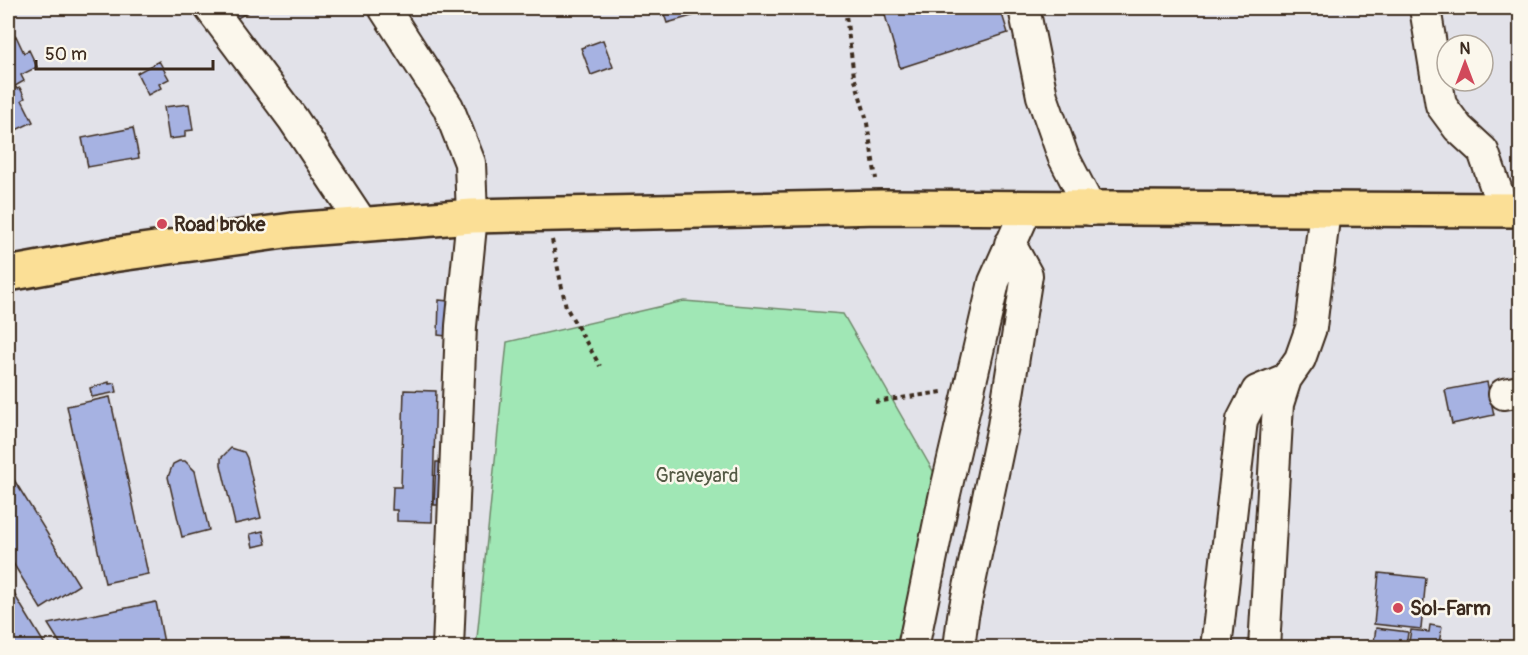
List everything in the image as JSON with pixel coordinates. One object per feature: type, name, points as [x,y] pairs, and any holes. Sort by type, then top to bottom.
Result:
[{"type":"highway","points":[[8,274],[211,240],[362,223],[472,216],[881,207],[1026,210],[1512,211]]},
{"type":"street","points":[[210,8],[293,119],[362,223]]},
{"type":"street","points":[[384,8],[448,107],[471,163],[472,216],[461,326],[448,648]]},
{"type":"street","points":[[1024,8],[1042,96],[1063,156],[1091,210]]},
{"type":"street","points":[[1425,8],[1441,105],[1458,128],[1483,151],[1512,211]]},
{"type":"street","points":[[913,648],[994,282],[1026,210]]},
{"type":"street","points":[[1264,648],[1278,404],[1286,379],[1300,359],[1311,328],[1325,210]]},
{"type":"street","points":[[959,648],[963,616],[1003,426],[1028,275],[1010,244]]},
{"type":"street","points":[[1216,648],[1242,420],[1257,392],[1286,379]]},
{"type":"path","points":[[845,8],[854,76],[866,117],[881,207]]},
{"type":"path","points":[[545,213],[566,307],[600,366]]},
{"type":"path","points":[[875,402],[950,391],[972,377]]},
{"type":"shaded area","points":[[8,8],[1520,8],[1520,647],[8,647]]},
{"type":"green space","name":"Graveyard","points":[[684,301],[843,314],[937,478],[896,647],[476,648],[507,342]]},
{"type":"building","points":[[227,8],[255,8],[234,20]]},
{"type":"building","points":[[662,8],[720,8],[667,23]]},
{"type":"building","points":[[883,8],[1000,8],[1008,33],[900,68]]},
{"type":"building","points":[[16,36],[24,53],[29,50],[37,67],[21,75],[24,81],[15,86],[17,89],[20,88],[25,98],[22,100],[33,122],[14,131],[12,127],[8,130],[8,40]]},
{"type":"building","points":[[603,40],[613,67],[591,75],[581,48]]},
{"type":"building","points":[[159,61],[169,79],[159,84],[161,88],[148,95],[137,73]]},
{"type":"building","points":[[189,104],[193,130],[185,131],[185,137],[169,139],[164,107]]},
{"type":"building","points":[[133,128],[139,158],[88,167],[82,138]]},
{"type":"building","points":[[439,300],[448,301],[446,336],[438,335]]},
{"type":"building","points":[[109,382],[109,384],[115,383],[117,392],[92,397],[90,388]]},
{"type":"building","points":[[1487,382],[1494,415],[1452,424],[1445,390]]},
{"type":"building","points":[[404,390],[436,391],[432,522],[397,521],[397,510],[392,510],[393,487],[401,487]]},
{"type":"building","points":[[110,397],[148,574],[105,583],[67,406]]},
{"type":"building","points":[[231,448],[244,452],[247,458],[261,518],[235,524],[221,465],[221,458]]},
{"type":"building","points":[[185,461],[195,471],[209,530],[182,537],[168,477],[173,464]]},
{"type":"building","points":[[436,462],[445,462],[443,505],[434,505]]},
{"type":"building","points":[[8,470],[79,585],[41,609],[8,555]]},
{"type":"building","points":[[263,531],[266,544],[253,547],[250,534]]},
{"type":"building","points":[[1379,573],[1426,578],[1421,629],[1374,624]]},
{"type":"building","points":[[8,584],[47,648],[8,648]]},
{"type":"building","points":[[156,602],[165,648],[63,648],[48,624]]},
{"type":"building","points":[[1430,625],[1442,627],[1438,648],[1408,648],[1411,630],[1429,632]]},
{"type":"building","points":[[1376,628],[1408,632],[1406,648],[1373,648]]},
{"type":"place","name":"Road broke","points":[[162,224]]},
{"type":"place","name":"Sol-Farm","points":[[1398,608]]}]
